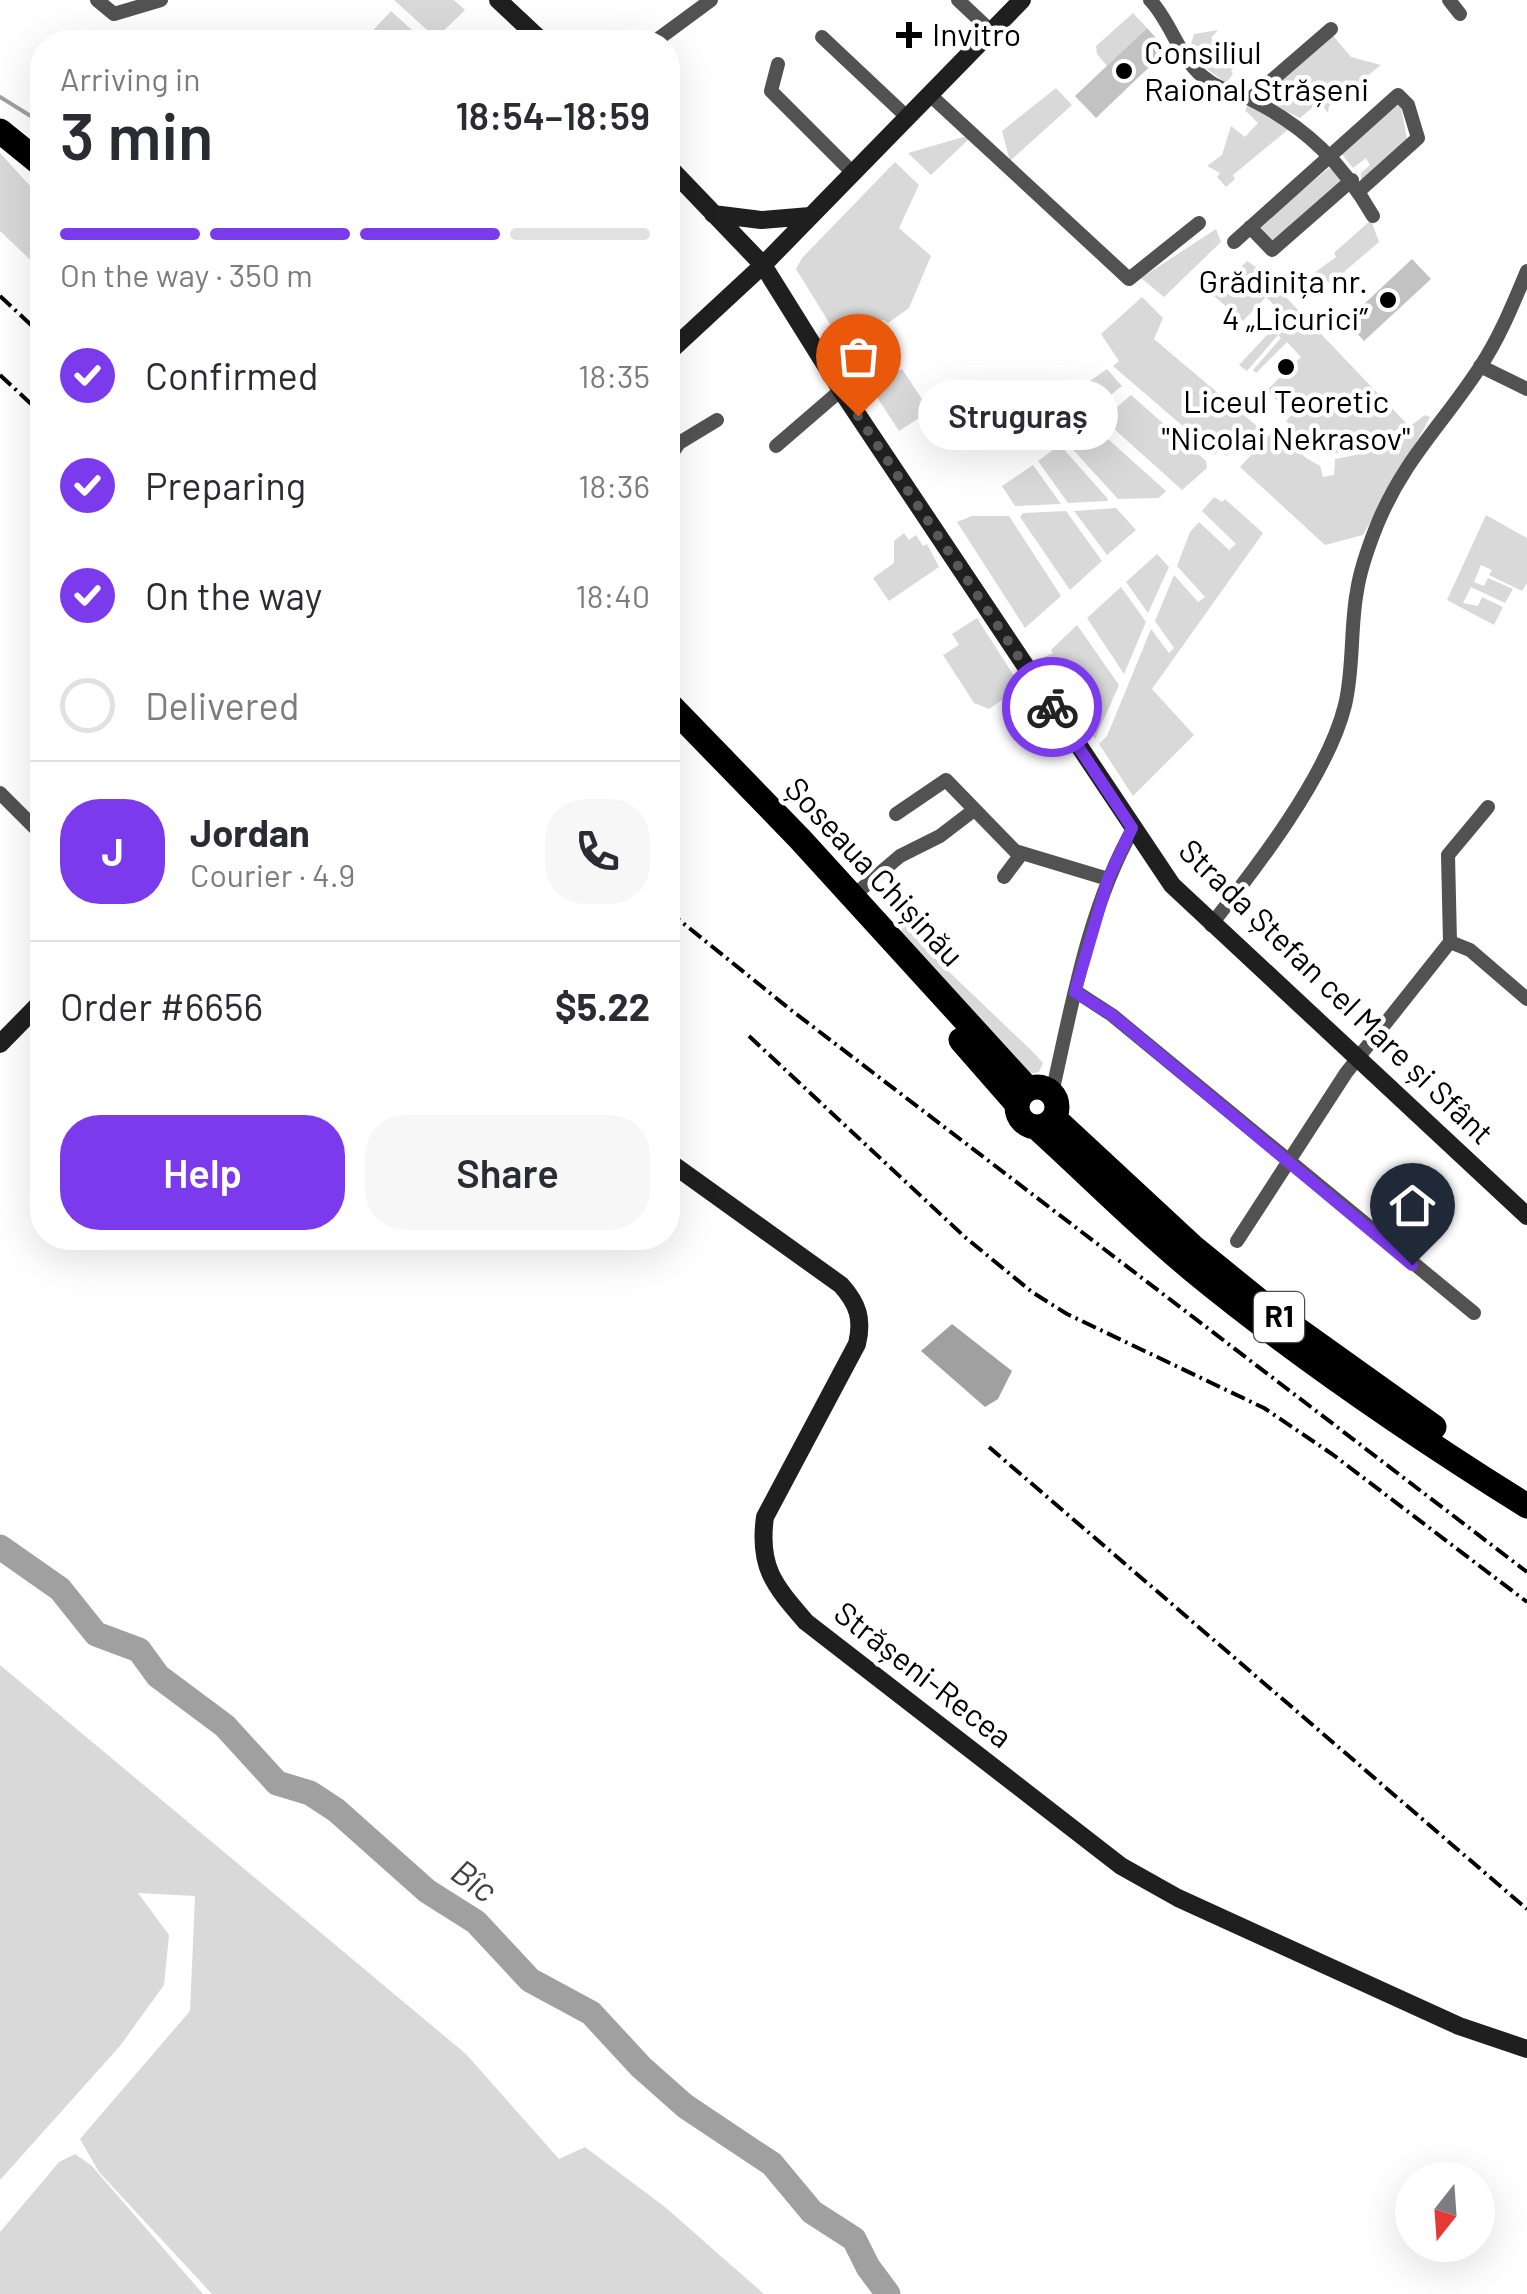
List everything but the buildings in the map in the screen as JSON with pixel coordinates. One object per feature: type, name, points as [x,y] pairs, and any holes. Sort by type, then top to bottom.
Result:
[{"type":"highway","points":[[0,131],[30,155]]},
{"type":"highway","name":"Șoseaua Chișinău","points":[[680,716],[852,897],[1038,1106]]},
{"type":"highway","points":[[680,732],[1038,1106]]},
{"type":"highway","name":"R1","points":[[1038,1106],[1075,1163],[1191,1268],[1378,1411],[1527,1506]]},
{"type":"highway","name":"R1","points":[[1038,1106],[1193,1247],[1273,1312],[1368,1383],[1527,1486]]},
{"type":"main road","points":[[498,0],[530,30]]},
{"type":"main road","points":[[680,342],[763,265],[1022,0]]},
{"type":"main road","name":"Strada Ștefan cel Mare și Sfânt","points":[[680,179],[763,265],[841,390],[1172,885],[1527,1216]]},
{"type":"main road","points":[[714,214],[760,220],[810,216]]},
{"type":"main road","points":[[0,1044],[30,1013]]},
{"type":"main road","name":"Strășeni-Recea","points":[[680,1170],[840,1285],[859,1310],[862,1326],[857,1344],[766,1517],[762,1543],[767,1570],[778,1590],[806,1622],[1121,1866],[1178,1898],[1460,2026],[1527,2049]]},
{"type":"street","points":[[97,0],[114,14],[162,0]]},
{"type":"street","points":[[958,0],[992,31]]},
{"type":"street","points":[[1150,0],[1166,17],[1189,62],[1209,81],[1296,124],[1356,186],[1373,216]]},
{"type":"street","points":[[1449,0],[1460,14]]},
{"type":"street","points":[[668,30],[701,2]]},
{"type":"street","points":[[1250,99],[1331,29]]},
{"type":"street","points":[[822,37],[907,116]]},
{"type":"street","points":[[778,64],[772,91],[852,173]]},
{"type":"street","points":[[929,94],[1129,279],[1199,223]]},
{"type":"street","points":[[1234,242],[1250,227],[1330,157],[1398,95],[1408,105],[1418,138],[1356,186],[1272,250],[1250,227]]},
{"type":"street","points":[[1211,925],[1253,871],[1334,736],[1346,704],[1357,588],[1375,530],[1395,484],[1421,443],[1448,414],[1496,341],[1527,271]]},
{"type":"street","points":[[1480,366],[1527,389]]},
{"type":"street","points":[[776,446],[841,390]]},
{"type":"street","points":[[680,441],[717,420]]},
{"type":"street","points":[[896,814],[946,780],[1008,846],[1108,879]]},
{"type":"street","points":[[0,792],[30,823]]},
{"type":"street","points":[[1238,1242],[1346,1073],[1450,942],[1448,855],[1488,807]]},
{"type":"street","points":[[852,897],[900,856],[940,836],[974,810]]},
{"type":"street","points":[[1038,1106],[1108,879],[1132,828]]},
{"type":"street","points":[[1004,877],[1022,853]]},
{"type":"street","points":[[1450,942],[1470,950],[1527,999]]},
{"type":"street","points":[[1075,992],[1112,1015],[1474,1314]]},
{"type":"shaded area","points":[[394,0],[454,0],[465,10],[444,30],[427,30]]},
{"type":"shaded area","points":[[391,11],[412,30],[373,30]]},
{"type":"shaded area","points":[[1133,13],[1147,28],[1107,66],[1096,46]]},
{"type":"shaded area","points":[[1218,30],[1211,38],[1223,52],[1220,56],[1228,65],[1238,58],[1241,62],[1226,83],[1188,55],[1194,34]]},
{"type":"shaded area","points":[[1331,33],[1351,57],[1381,65],[1329,106],[1328,113],[1319,102],[1300,118],[1259,98]]},
{"type":"shaded area","points":[[1056,88],[1072,105],[1010,161],[1002,131]]},
{"type":"shaded area","points":[[1395,104],[1401,107],[1408,144],[1367,180],[1361,179],[1361,173],[1370,165],[1366,158],[1353,168],[1341,153]]},
{"type":"shaded area","points":[[1248,105],[1290,128],[1233,175],[1235,179],[1226,187],[1217,177],[1220,173],[1207,166],[1222,155],[1231,126],[1245,137],[1258,123],[1245,110]]},
{"type":"shaded area","points":[[967,136],[969,139],[931,175],[908,153]]},
{"type":"shaded area","points":[[0,153],[30,186],[30,260],[0,231]]},
{"type":"shaded area","points":[[895,162],[919,185],[899,228],[931,256],[909,308],[888,323],[862,323],[874,343],[851,358],[796,269],[802,258]]},
{"type":"shaded area","points":[[1329,168],[1343,179],[1275,243],[1259,226]]},
{"type":"shaded area","points":[[1371,220],[1379,242],[1330,284],[1322,277],[1310,281],[1307,278],[1336,257],[1334,253]]},
{"type":"shaded area","points":[[1216,229],[1221,242],[1164,297],[1141,278]]},
{"type":"shaded area","points":[[1247,261],[1406,423],[1369,449],[1351,454],[1315,451],[1286,421],[1292,414],[1270,394],[1269,388],[1301,357],[1287,342],[1256,373],[1253,370],[1281,338],[1278,335],[1247,371],[1239,365],[1285,316],[1266,297],[1243,321],[1214,296]]},
{"type":"shaded area","points":[[1142,297],[1163,318],[1154,339],[1258,427],[1226,456],[1219,450],[1215,454],[1113,366],[1119,361],[1101,334]]},
{"type":"shaded area","points":[[902,369],[930,411],[899,431],[871,388]]},
{"type":"shaded area","points":[[1107,369],[1122,386],[1092,410],[1076,391]]},
{"type":"shaded area","points":[[1035,381],[1058,390],[1067,413],[1058,436],[1035,445],[1012,436],[1003,413],[1012,390]]},
{"type":"shaded area","points":[[1131,395],[1206,461],[1207,468],[1182,490],[1103,419]]},
{"type":"shaded area","points":[[1425,415],[1430,417],[1363,535],[1325,545],[1240,467],[1276,428],[1306,458],[1320,466],[1323,477],[1334,475],[1335,459],[1376,451]]},
{"type":"shaded area","points":[[1089,422],[1166,491],[1159,498],[1118,499],[1067,443]]},
{"type":"shaded area","points":[[1060,445],[1107,501],[1068,503],[1038,461]]},
{"type":"shaded area","points":[[1033,465],[1061,504],[1015,506],[1002,486]]},
{"type":"shaded area","points":[[1214,497],[1222,502],[1225,499],[1263,533],[1152,689],[1194,735],[1133,796],[1099,744],[1107,736],[1151,629],[1169,653],[1174,648],[1155,621],[1174,575],[1198,602],[1205,597],[1177,566],[1190,532],[1199,522],[1229,550],[1236,544],[1202,511]]},
{"type":"shaded area","points":[[1116,508],[1136,530],[1107,555],[1074,511]]},
{"type":"shaded area","points":[[1066,511],[1102,561],[1070,590],[1020,517],[1023,513]]},
{"type":"shaded area","points":[[1486,515],[1527,538],[1527,583],[1522,591],[1489,575],[1492,570],[1481,565],[1474,582],[1484,586],[1488,578],[1513,589],[1505,603],[1471,587],[1463,603],[1478,606],[1482,597],[1503,607],[1494,625],[1447,600]]},
{"type":"shaded area","points":[[972,516],[1009,516],[1061,596],[1025,628],[957,522]]},
{"type":"shaded area","points":[[904,533],[909,540],[916,535],[923,546],[927,544],[939,567],[889,601],[873,578],[894,563],[894,541]]},
{"type":"shaded area","points":[[1157,554],[1169,567],[1148,613],[1126,582]]},
{"type":"shaded area","points":[[1121,587],[1146,622],[1124,674],[1087,618]]},
{"type":"shaded area","points":[[977,618],[1021,687],[989,709],[974,703],[943,655],[959,645],[952,634]]},
{"type":"shaded area","points":[[1077,625],[1119,685],[1095,739],[1042,658],[1053,653],[1051,650]]},
{"type":"shaded area","points":[[904,923],[923,947],[1034,1053],[1043,1063],[1039,1072],[1029,1074],[901,932]]},
{"type":"shaded area","points":[[952,1324],[1012,1371],[998,1399],[985,1407],[921,1351]]},
{"type":"shaded area","points":[[0,1665],[466,2054],[559,2159],[585,2147],[665,2207],[764,2294],[212,2294],[99,2172],[80,2139],[190,2011],[195,1896],[138,1893],[169,1935],[164,1985],[120,2046],[0,2180]]},
{"type":"shaded area","points":[[75,2154],[91,2165],[203,2294],[0,2294],[0,2232],[59,2162]]},
{"type":"waterway","points":[[0,97],[30,116]]},
{"type":"waterway","name":"Bîc","points":[[0,1547],[60,1589],[96,1634],[139,1650],[158,1676],[225,1726],[277,1783],[310,1793],[336,1810],[427,1891],[476,1922],[530,1980],[591,2013],[641,2067],[685,2106],[772,2164],[812,2212],[854,2239],[888,2294]]},
{"type":"railway","points":[[0,296],[30,324]]},
{"type":"railway","points":[[0,375],[30,403]]},
{"type":"railway","points":[[680,921],[791,1010],[1527,1572]]},
{"type":"railway","points":[[749,1036],[966,1238],[1032,1292],[1067,1314],[1264,1408],[1332,1454],[1527,1602]]},
{"type":"railway","points":[[989,1447],[1527,1909]]},
{"type":"way so far","points":[[858,416],[1052,707]]},
{"type":"place","name":"Invitro","points":[[909,35]]},
{"type":"place","name":"Consiliul Raional Strășeni","points":[[1124,71]]},
{"type":"place","name":"Grădinița nr. 4 „Licurici”","points":[[1388,300]]},
{"type":"place","name":"Liceul Teoretic \"Nicolai Nekrasov\"","points":[[1286,367]]},
{"type":"place","name":"Struguraș","points":[[858,416]]},
{"type":"route","points":[[1052,707],[1132,828],[1108,879],[1075,992],[1112,1015],[1412,1265]]}]
